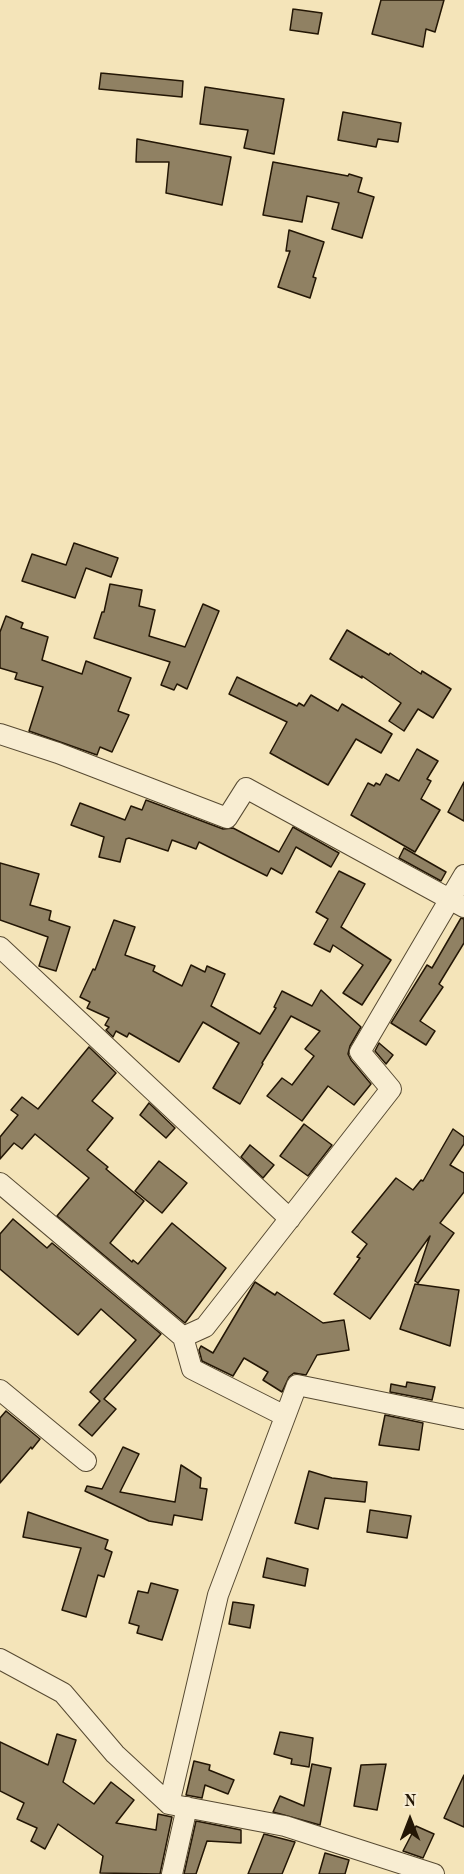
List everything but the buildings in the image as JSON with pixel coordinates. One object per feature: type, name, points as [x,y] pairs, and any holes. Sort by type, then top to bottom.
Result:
[{"type":"street","points":[[0,734],[58,753],[227,818],[246,788],[457,903]]},
{"type":"street","points":[[183,1337],[206,1327],[392,1089],[360,1052],[457,903],[464,875]]},
{"type":"street","points":[[0,946],[290,1219]]},
{"type":"street","points":[[0,1183],[183,1337],[192,1369],[285,1416]]},
{"type":"street","points":[[172,1874],[178,1806],[218,1594],[297,1385],[464,1419]]},
{"type":"street","points":[[0,1390],[86,1461]]},
{"type":"street","points":[[0,1659],[63,1693],[116,1754],[178,1806],[285,1826],[434,1874]]}]
